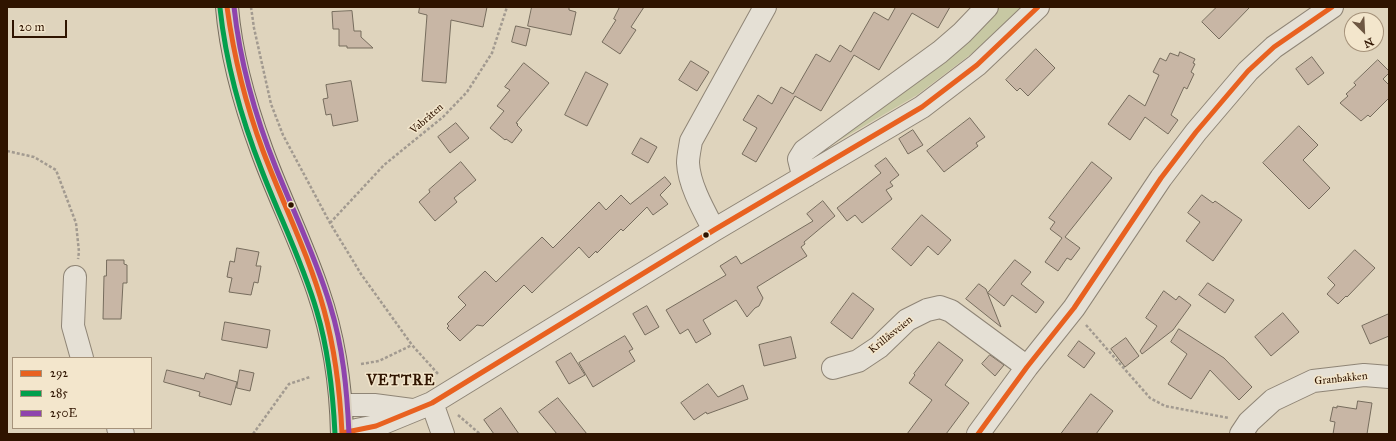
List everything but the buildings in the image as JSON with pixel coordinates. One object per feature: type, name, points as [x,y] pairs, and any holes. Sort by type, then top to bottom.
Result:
[{"type":"main road","points":[[227,7],[233,48],[248,110],[262,152],[297,236],[318,292],[328,324],[338,378],[342,434]]},
{"type":"street","points":[[714,230],[701,206],[692,182],[688,163],[691,141],[765,7]]},
{"type":"street","points":[[806,176],[802,171],[799,159],[804,151],[940,52],[988,7]]},
{"type":"street","points":[[342,434],[376,426],[423,407],[714,230],[922,107],[977,65],[1038,7]]},
{"type":"street","points":[[978,434],[1027,367],[1074,308],[1161,178],[1196,132],[1248,71],[1274,47],[1332,7]]},
{"type":"street","points":[[75,277],[73,326],[82,357]]},
{"type":"street","name":"Krillåsveien","points":[[833,368],[858,361],[878,347],[908,320],[927,310],[940,307],[951,311],[1027,367]]},
{"type":"street","name":"Granbakken","points":[[1245,428],[1272,400],[1312,381],[1364,375],[1389,377]]},
{"type":"street","points":[[341,405],[423,407]]},
{"type":"street","points":[[423,407],[443,434]]},
{"type":"path","points":[[251,7],[254,28],[271,104],[284,135],[330,223],[361,274],[412,345],[453,390],[456,414],[480,434]]},
{"type":"path","name":"Vabråten","points":[[330,223],[384,165],[443,117],[467,92],[492,53],[507,7]]},
{"type":"path","points":[[7,151],[34,157],[56,170],[76,224],[79,252],[75,277]]},
{"type":"path","points":[[1074,308],[1086,326],[1150,398],[1165,406],[1245,428]]},
{"type":"path","points":[[361,364],[379,361],[412,345]]},
{"type":"path","points":[[253,434],[289,384],[310,376]]},
{"type":"green space","points":[[976,7],[1027,7],[1012,23],[917,95],[811,157]]},
{"type":"transit line","name":"292","points":[[227,7],[233,44],[251,115],[263,151],[311,269],[324,310],[336,371],[342,433],[376,426],[432,403],[714,230],[922,107],[977,65],[1038,7]]},
{"type":"transit line","name":"250E","points":[[234,7],[244,68],[261,129],[318,270],[334,321],[344,369],[349,434]]},
{"type":"transit line","name":"292","points":[[978,434],[1027,367],[1074,308],[1161,178],[1196,132],[1248,71],[1274,47],[1332,7]]},
{"type":"transit line","name":"285","points":[[220,8],[230,70],[247,131],[305,276],[321,327],[330,373],[335,434]]},
{"type":"district","name":"VETTRE","points":[[401,381]]}]
